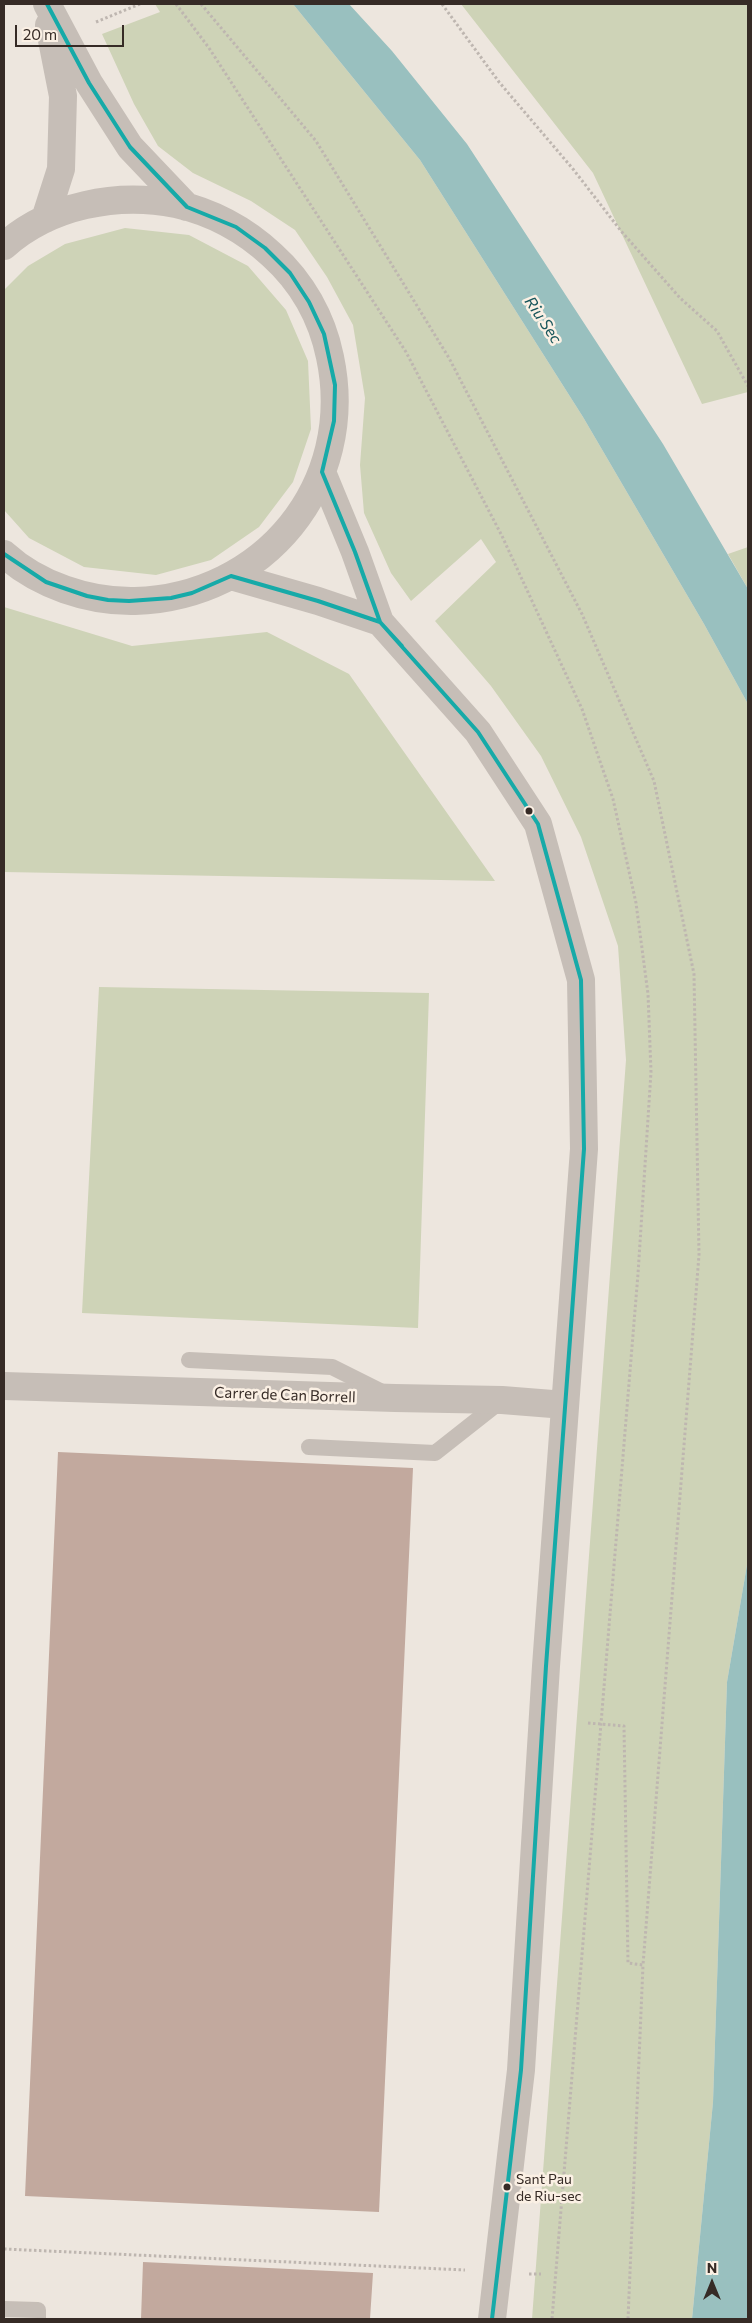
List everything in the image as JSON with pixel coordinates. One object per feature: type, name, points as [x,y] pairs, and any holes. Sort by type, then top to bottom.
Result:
[{"type":"street","points":[[46,4],[89,83],[130,147],[187,207]]},
{"type":"street","points":[[45,219],[61,169],[63,96],[46,4]]},
{"type":"street","points":[[4,246],[45,219],[92,204],[115,200],[139,199],[187,207],[236,227],[265,248],[290,273],[318,318],[329,351],[335,385],[334,421],[322,472],[306,504],[286,532],[260,557],[231,576],[199,590],[171,598],[143,601],[108,600],[87,596],[46,582],[4,554]]},
{"type":"street","points":[[322,472],[355,552],[380,622],[478,732],[538,824],[581,980],[584,1149],[547,1656],[521,2070],[492,2319]]},
{"type":"street","points":[[231,576],[318,601],[380,622]]},
{"type":"street","name":"Carrer de Can Borrell","points":[[4,1386],[502,1400],[565,1404]]},
{"type":"lane","points":[[189,1360],[332,1367],[395,1398]]},
{"type":"lane","points":[[309,1447],[435,1453],[502,1400]]},
{"type":"lane","points":[[4,2308],[38,2310],[38,2319]]},
{"type":"path","points":[[96,22],[140,4]]},
{"type":"path","points":[[442,4],[499,82],[573,169],[621,232],[680,298],[717,332],[748,386]]},
{"type":"path","points":[[588,1723],[624,1726],[628,1964],[643,1965],[628,2319]]},
{"type":"path","points":[[552,2319],[601,1724]]},
{"type":"path","points":[[4,2249],[541,2274]]},
{"type":"green space","points":[[155,4],[293,4],[420,160],[583,417],[704,624],[748,704],[748,1559],[727,1682],[713,2102],[692,2319],[532,2319],[626,1060],[618,946],[581,837],[541,756],[491,686],[435,621],[496,562],[481,539],[411,601],[391,573],[364,513],[360,465],[365,398],[353,325],[327,277],[295,230],[251,201],[193,173],[158,146],[134,104],[102,34],[160,12]]},
{"type":"green space","points":[[461,4],[748,4],[748,392],[702,404],[593,173]]},
{"type":"green space","points":[[125,228],[189,235],[248,266],[286,310],[308,361],[311,429],[293,482],[259,527],[211,560],[156,575],[84,567],[29,538],[4,510],[4,290],[28,266],[65,244]]},
{"type":"green space","points":[[748,547],[748,589],[728,554]]},
{"type":"green space","points":[[4,607],[132,646],[267,632],[349,674],[495,881],[4,872]]},
{"type":"green space","points":[[99,987],[429,993],[418,1328],[82,1313]]},
{"type":"water","name":"Riu Sec","points":[[293,4],[349,4],[392,51],[467,144],[663,444],[748,589],[748,704],[704,624],[583,417],[420,160]]},
{"type":"water","points":[[748,1559],[748,2319],[692,2319],[713,2102],[727,1682]]},
{"type":"building","points":[[58,1452],[413,1468],[379,2212],[25,2196]]},
{"type":"building","points":[[143,2262],[373,2273],[370,2319],[141,2319]]},
{"type":"transit line","points":[[47,4],[89,83],[130,147],[187,207],[236,227],[265,248],[290,273],[309,302],[324,334],[335,385],[334,421],[322,472],[355,552],[380,622],[478,732],[538,824],[581,980],[584,1149],[546,1666],[521,2070],[492,2319]]},
{"type":"transit line","points":[[4,554],[46,582],[87,596],[108,600],[129,601],[171,598],[192,593],[231,576],[318,601],[380,622],[402,646]]},
{"type":"place","name":"Sant Pau de Riu-sec","points":[[507,2187]]}]
